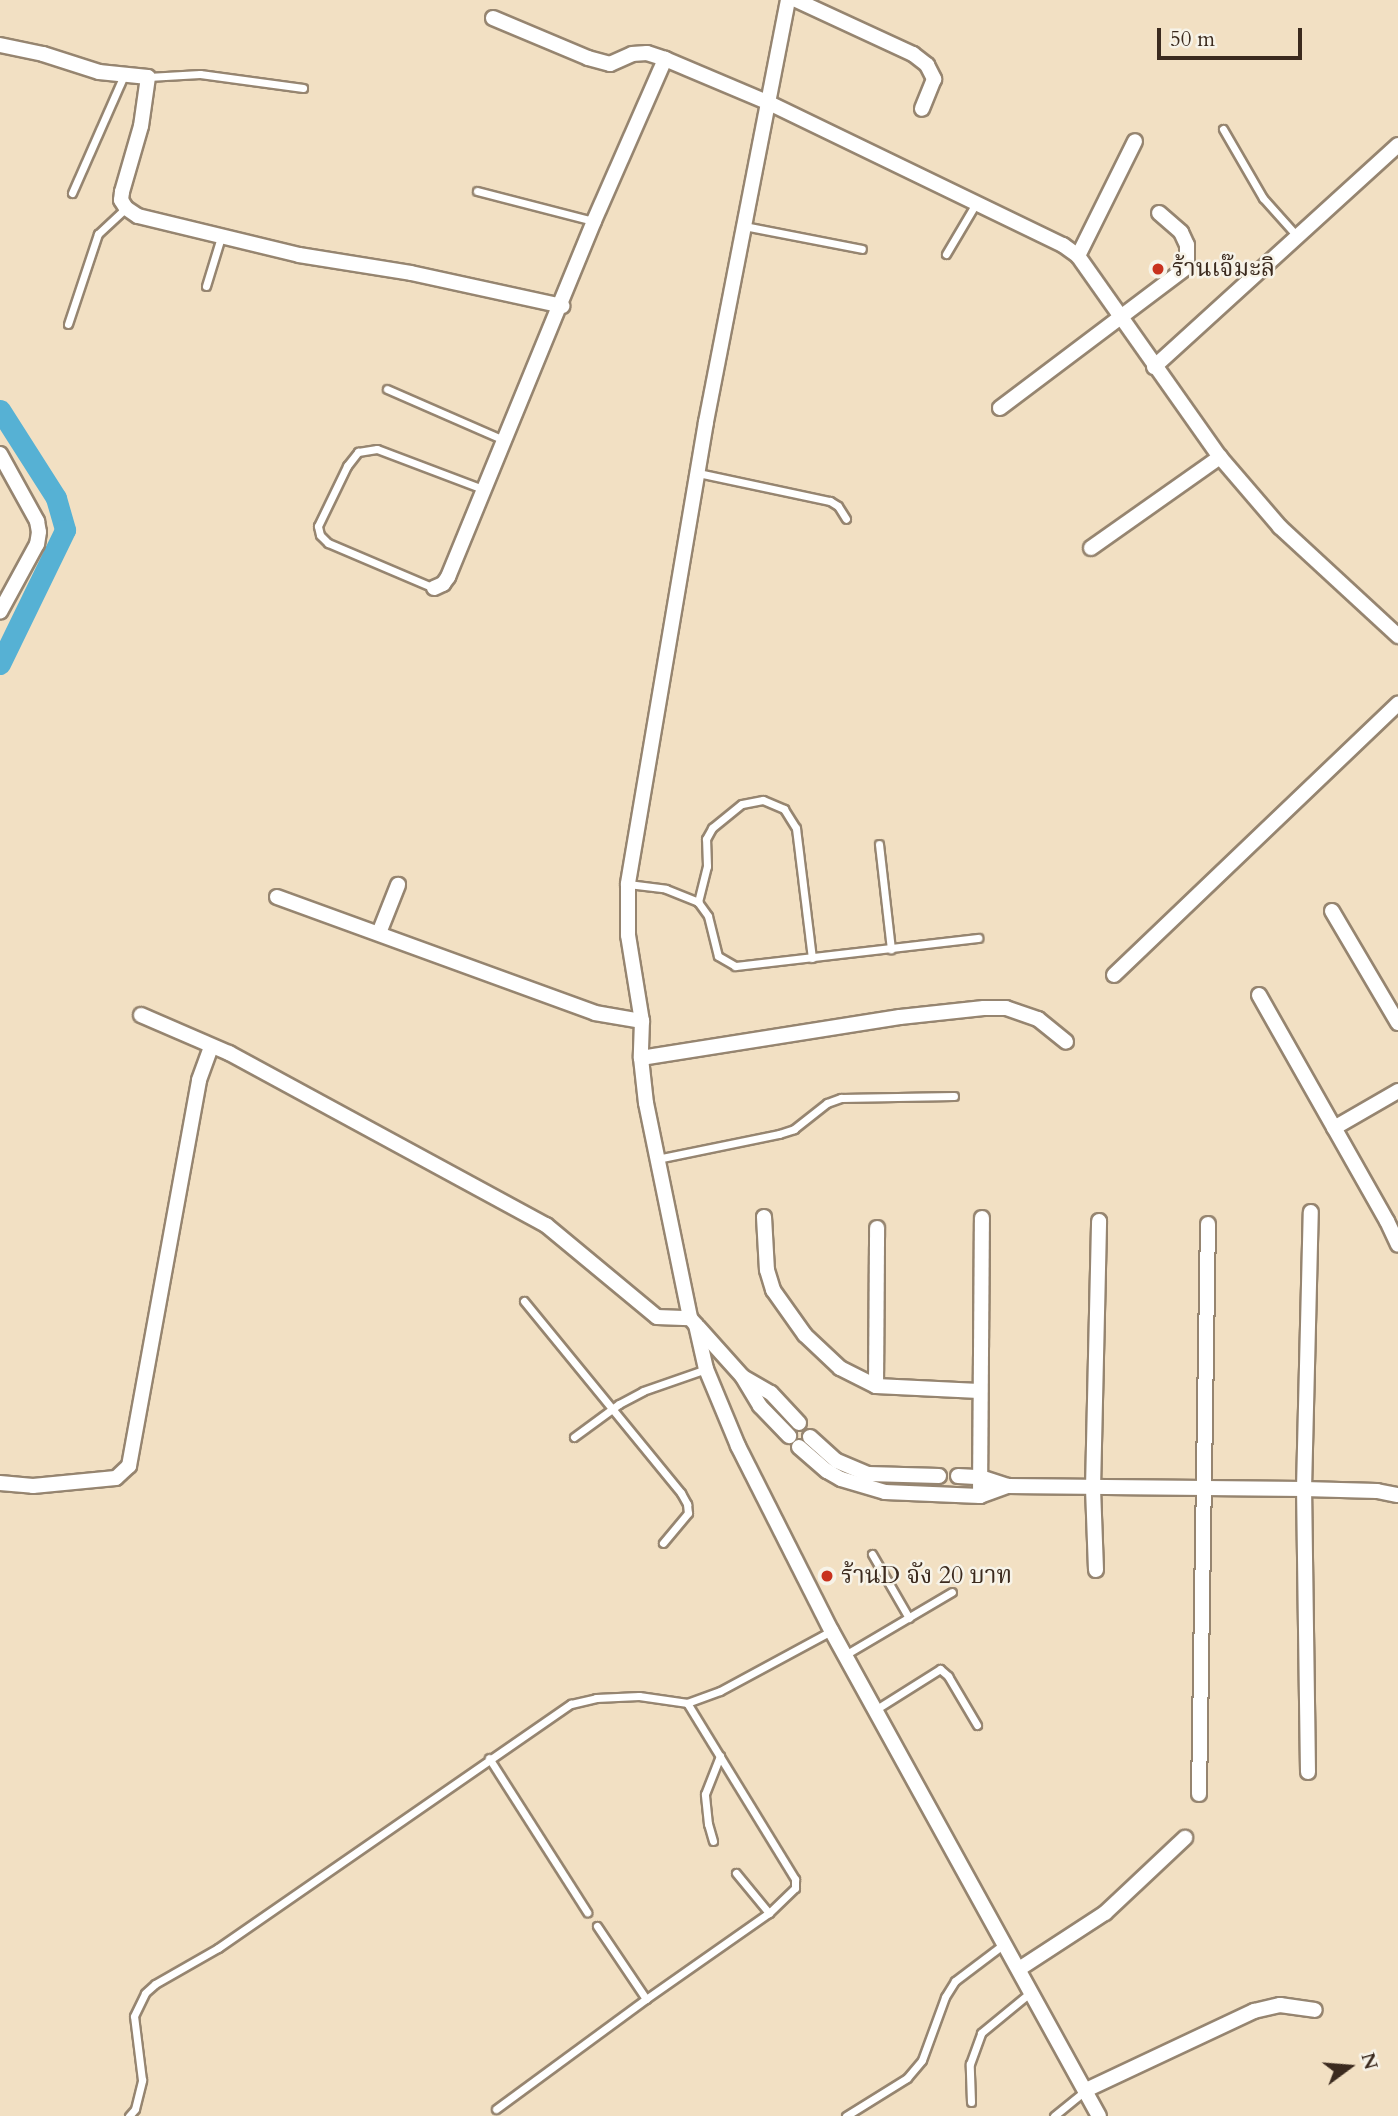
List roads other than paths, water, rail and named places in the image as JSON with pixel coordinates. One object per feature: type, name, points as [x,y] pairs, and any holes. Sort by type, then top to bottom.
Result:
[{"type":"street","points":[[788,0],[698,472],[628,884],[628,935],[642,1021],[640,1058],[656,1159],[693,1322],[706,1369],[758,1491],[831,1630],[1099,2116]]},
{"type":"street","points":[[796,0],[913,54],[927,65],[934,79],[922,109]]},
{"type":"street","points":[[493,18],[587,58],[610,64],[632,54],[647,53],[665,60],[767,102],[1063,246],[1078,256],[1220,457],[1280,527],[1398,636]]},
{"type":"street","points":[[0,45],[99,72],[149,77],[141,126],[121,200],[126,208],[138,216],[221,237],[562,306]]},
{"type":"street","points":[[434,588],[443,584],[448,577],[562,306],[594,221],[665,60]]},
{"type":"street","points":[[1078,256],[1135,141]]},
{"type":"street","points":[[1154,367],[1398,145]]},
{"type":"street","points":[[1000,408],[1187,267],[1187,245],[1181,232],[1159,213]]},
{"type":"street","points":[[0,454],[37,521],[39,532],[37,544],[0,612]]},
{"type":"street","points":[[1091,548],[1220,457]]},
{"type":"street","points":[[1114,975],[1398,704]]},
{"type":"street","points":[[379,933],[398,885]]},
{"type":"street","points":[[277,897],[595,1013],[642,1021]]},
{"type":"street","points":[[1332,911],[1398,1023]]},
{"type":"street","points":[[1259,995],[1398,1245]]},
{"type":"street","points":[[640,1058],[900,1017],[984,1008],[1006,1008],[1038,1019],[1066,1042]]},
{"type":"street","points":[[141,1015],[229,1053],[546,1225],[657,1317],[693,1322],[742,1376],[760,1406],[794,1442],[827,1471],[868,1481],[980,1496],[1008,1486]]},
{"type":"street","points":[[0,1483],[33,1486],[116,1478],[129,1466],[199,1080],[211,1047]]},
{"type":"street","points":[[1334,1128],[1398,1091]]},
{"type":"street","points":[[1308,1772],[1304,1489],[1311,1212]]},
{"type":"street","points":[[764,1217],[767,1270],[773,1290],[784,1309],[821,1352],[840,1368],[876,1386],[979,1391]]},
{"type":"street","points":[[980,1496],[982,1218]]},
{"type":"street","points":[[1096,1570],[1093,1489],[1099,1221]]},
{"type":"street","points":[[1199,1794],[1208,1224]]},
{"type":"street","points":[[876,1386],[877,1228]]},
{"type":"street","points":[[742,1376],[771,1393],[799,1423]]},
{"type":"street","points":[[810,1437],[837,1461],[868,1481],[939,1476]]},
{"type":"street","points":[[958,1476],[980,1477],[1008,1486],[1093,1489],[1304,1489],[1377,1491],[1398,1495]]},
{"type":"street","points":[[1019,1969],[1105,1913],[1185,1839]]},
{"type":"street","points":[[1086,2090],[1254,2011],[1280,2005],[1315,2010]]},
{"type":"lane","points":[[149,77],[200,74],[303,88]]},
{"type":"lane","points":[[72,193],[124,75]]},
{"type":"lane","points":[[1223,129],[1263,198],[1297,237]]},
{"type":"lane","points":[[477,191],[594,221]]},
{"type":"lane","points":[[946,254],[975,205]]},
{"type":"lane","points":[[68,324],[98,234],[109,220],[126,208]]},
{"type":"lane","points":[[744,226],[862,249]]},
{"type":"lane","points":[[206,286],[221,237]]},
{"type":"lane","points":[[387,389],[504,440]]},
{"type":"lane","points":[[434,588],[328,543],[320,535],[318,526],[346,466],[358,452],[377,449],[484,490]]},
{"type":"lane","points":[[698,472],[831,501],[838,506],[846,519]]},
{"type":"lane","points":[[698,902],[706,866],[706,839],[712,828],[742,804],[763,800],[784,809],[796,828],[812,958]]},
{"type":"lane","points":[[880,844],[891,948]]},
{"type":"lane","points":[[628,884],[666,890],[698,902],[708,916],[718,956],[736,966],[978,938]]},
{"type":"lane","points":[[656,1159],[779,1134],[794,1129],[827,1103],[841,1098],[954,1096]]},
{"type":"lane","points":[[524,1301],[613,1408],[687,1504],[684,1520],[663,1543]]},
{"type":"lane","points":[[574,1437],[613,1408],[643,1391],[706,1369]]},
{"type":"lane","points":[[872,1554],[909,1618]]},
{"type":"lane","points":[[845,1655],[952,1592]]},
{"type":"lane","points":[[129,2116],[139,2098],[142,2080],[134,2016],[145,1993],[218,1948],[558,1711],[582,1700],[639,1696],[687,1703],[720,1690],[831,1630]]},
{"type":"lane","points":[[875,1710],[940,1669],[948,1676],[977,1725]]},
{"type":"lane","points":[[496,2109],[769,1913],[794,1891],[795,1879],[687,1703]]},
{"type":"lane","points":[[713,1840],[708,1824],[705,1794],[720,1756]]},
{"type":"lane","points":[[489,1758],[587,1912]]},
{"type":"lane","points":[[736,1873],[769,1913]]},
{"type":"lane","points":[[597,1926],[646,1999]]},
{"type":"lane","points":[[846,2116],[906,2078],[922,2060],[945,1997],[955,1981],[1005,1943]]},
{"type":"lane","points":[[971,2102],[970,2064],[981,2033],[1031,1992]]},
{"type":"lane","points":[[1054,2116],[1086,2090]]},
{"type":"waterway","points":[[0,410],[56,498],[65,530],[0,664]]},
{"type":"place","name":"ร้านเจ๊มะลิ","points":[[1158,269]]},
{"type":"place","name":"ร้านD จัง 20 บาท","points":[[827,1576]]}]
